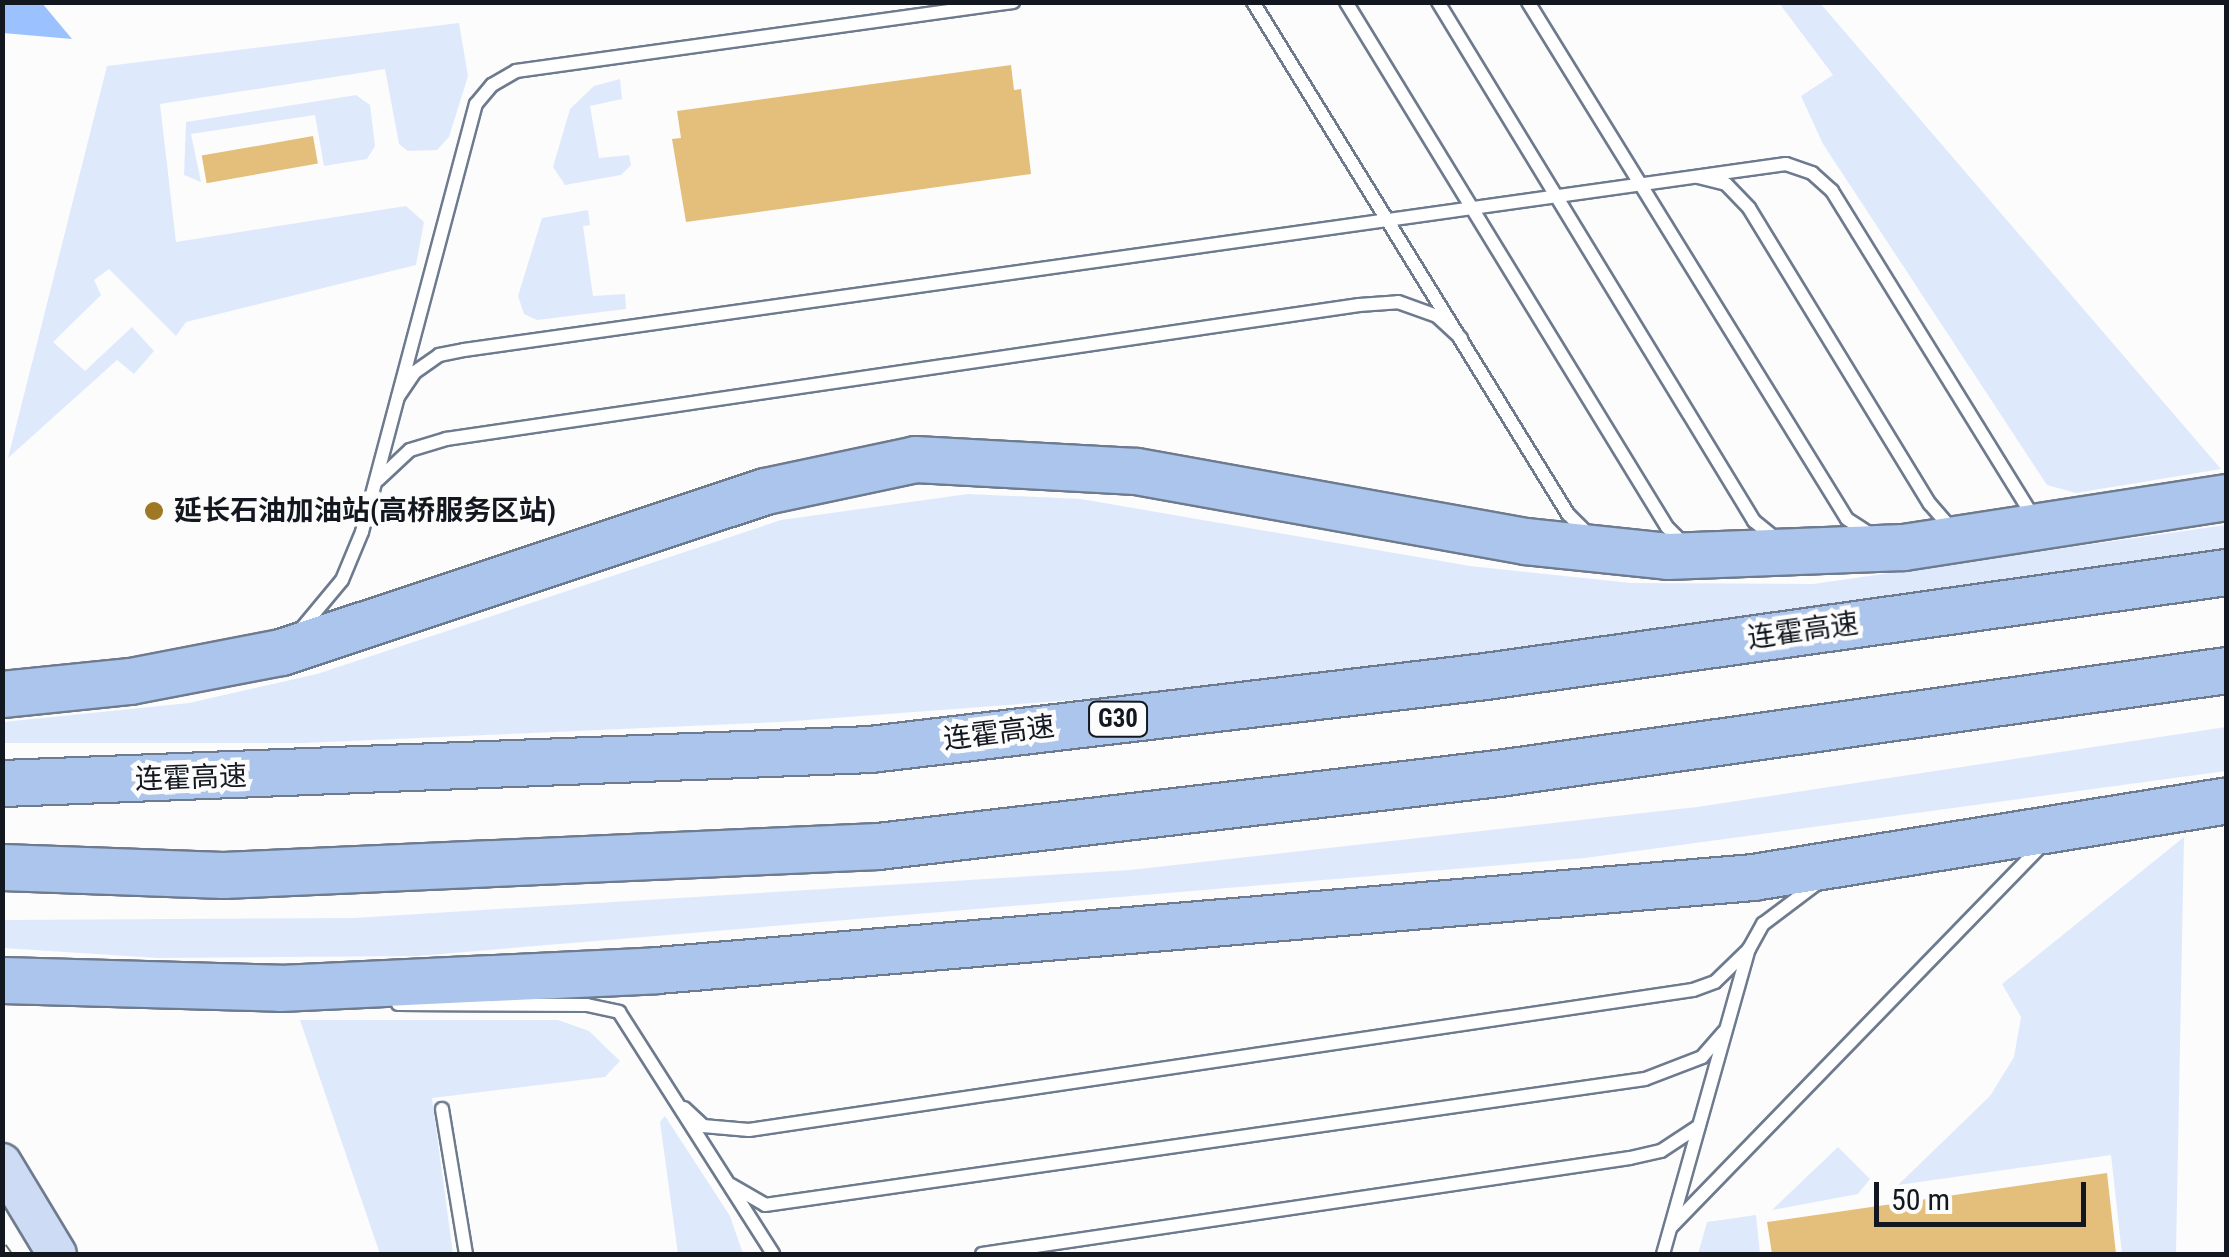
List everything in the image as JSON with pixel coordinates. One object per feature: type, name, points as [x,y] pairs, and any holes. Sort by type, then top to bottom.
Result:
[{"type":"highway","points":[[2,694],[130,681],[248,658],[765,491],[914,459],[1136,471],[1618,553],[1712,555],[1903,547],[2226,497]]},
{"type":"highway","name":"连霍高速","points":[[2,783],[870,749],[1486,676],[2226,572]]},
{"type":"highway","points":[[6,867],[223,875],[878,846],[1498,773],[2226,670]]},
{"type":"highway","points":[[14,980],[218,986],[676,968],[1753,878],[2226,800]]},
{"type":"main road","points":[[2,1163],[57,1254]]},
{"type":"lane","points":[[248,658],[294,636],[342,580],[378,481],[476,104],[492,85],[516,72],[1013,2]]},
{"type":"lane","points":[[1253,2],[1568,514],[1593,540],[1618,553]]},
{"type":"lane","points":[[1346,2],[1666,527],[1688,548],[1712,555]]},
{"type":"lane","points":[[1438,2],[1754,521],[1803,552]]},
{"type":"lane","points":[[1528,2],[1847,519],[1903,547]]},
{"type":"lane","points":[[398,396],[415,372],[439,355],[464,350],[1786,164],[1812,172],[1832,191],[2039,526]]},
{"type":"lane","points":[[1690,176],[1726,184],[1750,208],[1930,504],[1952,530],[1986,534]]},
{"type":"lane","points":[[378,481],[410,450],[446,439],[1360,305],[1398,302],[1437,316],[1461,338]]},
{"type":"lane","points":[[1671,1226],[2058,829]]},
{"type":"lane","points":[[684,1108],[702,1126],[749,1130],[1692,990],[1715,982],[1785,904],[1865,860]]},
{"type":"lane","points":[[1663,1254],[1749,948]]},
{"type":"lane","points":[[218,986],[268,1000],[340,1002]]},
{"type":"lane","points":[[377,1004],[587,1005],[620,1012],[773,1254]]},
{"type":"lane","points":[[731,1185],[765,1205],[1645,1079],[1702,1058],[1724,1032]]},
{"type":"lane","points":[[442,1109],[466,1254]]},
{"type":"lane","points":[[982,1254],[1630,1158],[1660,1151],[1698,1126]]},
{"type":"shaded area","points":[[2,3],[42,3],[72,39],[3,33]]},
{"type":"shaded area","points":[[1779,3],[1820,3],[2221,469],[2076,493],[2047,485],[1823,144],[1801,96],[1833,75]]},
{"type":"shaded area","points":[[459,23],[468,76],[449,137],[437,150],[408,151],[399,144],[385,69],[160,104],[176,242],[406,206],[424,222],[416,265],[186,322],[176,336],[109,269],[94,280],[101,295],[53,342],[85,371],[132,327],[154,351],[134,374],[117,360],[8,458],[107,66]]},
{"type":"shaded area","points":[[620,79],[622,99],[590,106],[599,158],[629,155],[631,165],[621,175],[565,185],[553,167],[570,109],[594,86]]},
{"type":"shaded area","points":[[356,95],[370,105],[375,146],[367,159],[324,166],[315,115],[191,134],[201,182],[184,175],[186,122]]},
{"type":"shaded area","points":[[588,210],[590,225],[583,226],[593,296],[625,294],[626,309],[537,320],[524,314],[518,296],[542,218]]},
{"type":"shaded area","points":[[968,494],[1081,499],[1470,566],[1631,583],[1813,584],[2226,525],[2226,551],[1522,654],[1100,698],[781,722],[305,743],[3,743],[3,722],[189,703],[317,674],[781,520]]},
{"type":"shaded area","points":[[2226,727],[2226,771],[1585,858],[417,956],[158,958],[3,948],[3,920],[354,918],[1130,870],[1697,807]]},
{"type":"shaded area","points":[[2184,837],[2176,1254],[2122,1254],[2111,1155],[1898,1185],[1990,1096],[2014,1057],[2021,1017],[2002,984]]},
{"type":"shaded area","points":[[300,1020],[558,1020],[589,1031],[620,1061],[605,1077],[432,1098],[453,1254],[380,1254]]},
{"type":"shaded area","points":[[665,1116],[730,1216],[743,1254],[678,1254],[660,1122]]},
{"type":"shaded area","points":[[1838,1147],[1870,1179],[1858,1194],[1772,1210]]},
{"type":"shaded area","points":[[1756,1215],[1760,1254],[1698,1254],[1707,1222]]},
{"type":"building","points":[[1011,65],[1014,90],[1021,89],[1031,174],[686,222],[672,139],[681,138],[677,111]]},
{"type":"building","points":[[313,136],[318,164],[207,183],[202,156]]},
{"type":"building","points":[[2107,1173],[2116,1254],[1772,1254],[1767,1222]]},
{"type":"railway","points":[[2,1247],[7,1254]]},
{"type":"place","name":"延长石油加油站(高桥服务区站)","points":[[154,511]]}]
